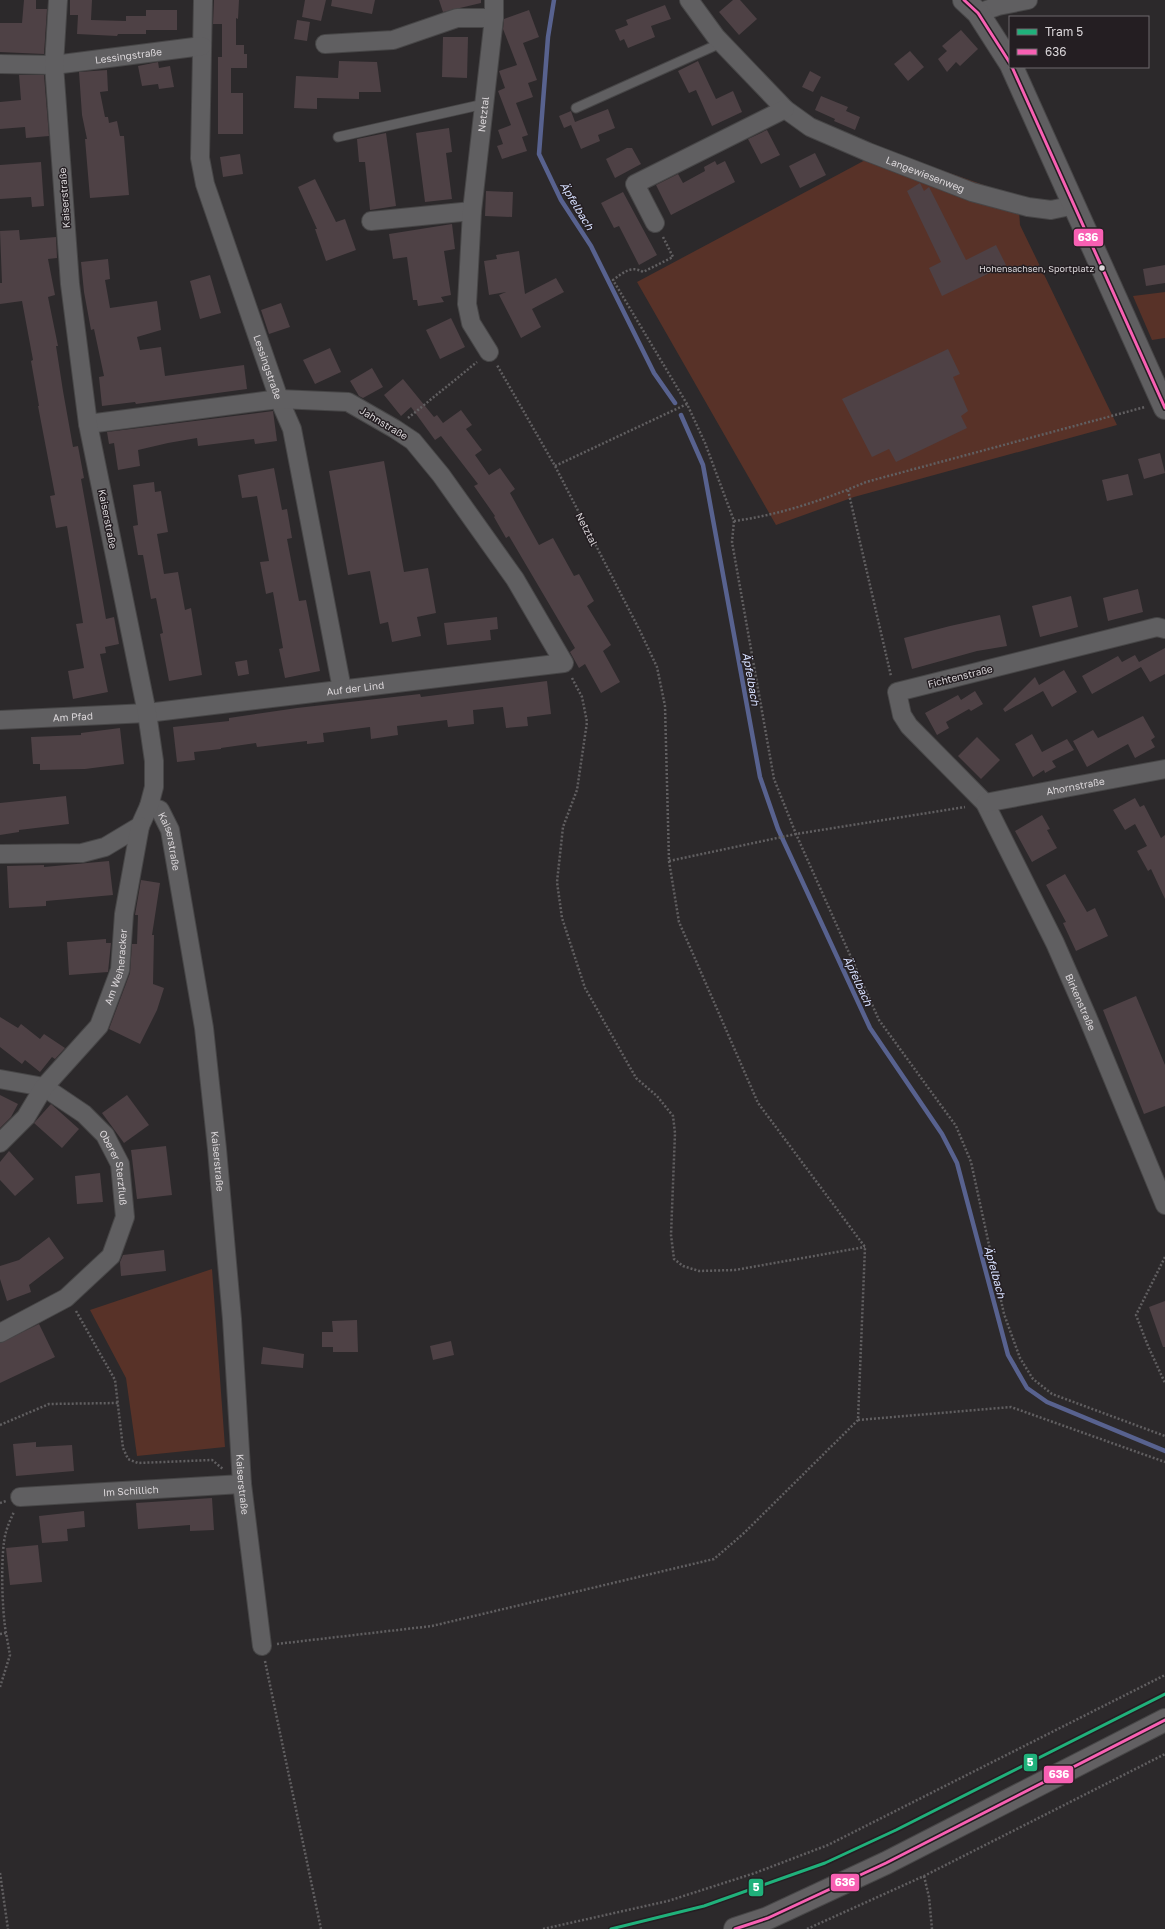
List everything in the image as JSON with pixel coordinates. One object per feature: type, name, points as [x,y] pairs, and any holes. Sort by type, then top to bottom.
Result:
[{"type":"main road","points":[[736,1929],[768,1918],[886,1862],[1165,1720]]},
{"type":"street","name":"Kaiserstraße","points":[[58,0],[54,65],[70,284],[88,424],[147,713],[154,761],[154,787],[149,806],[160,810],[170,830],[204,1028],[232,1312],[242,1484],[262,1646]]},
{"type":"street","name":"Lessingstraße","points":[[203,0],[200,158],[204,184],[279,399],[292,429],[342,689]]},
{"type":"street","name":"Netztal","points":[[489,352],[471,323],[467,304],[472,211],[494,18],[494,0]]},
{"type":"street","name":"Langewiesenweg","points":[[689,0],[721,43],[785,109],[810,127],[888,160],[972,192],[1028,207],[1051,210],[1075,205]]},
{"type":"street","points":[[971,7],[998,6],[1028,0]]},
{"type":"street","points":[[971,7],[1009,62]]},
{"type":"street","points":[[325,44],[393,40],[457,18],[494,18]]},
{"type":"street","name":"Lessingstraße","points":[[0,64],[54,65],[202,46]]},
{"type":"street","points":[[1012,68],[1164,405]]},
{"type":"street","points":[[655,223],[635,184],[785,109]]},
{"type":"street","points":[[371,221],[472,211]]},
{"type":"street","name":"Jahnstraße","points":[[88,424],[279,399],[348,402],[413,441],[441,475],[515,579],[564,663]]},
{"type":"street","name":"Fichtenstraße","points":[[897,692],[1157,628],[1165,629]]},
{"type":"street","name":"Auf der Lind","points":[[147,713],[564,663]]},
{"type":"street","points":[[897,692],[902,715],[909,726],[985,803]]},
{"type":"street","name":"Am Pfad","points":[[0,720],[147,713]]},
{"type":"street","name":"Ahornstraße","points":[[985,803],[1165,769]]},
{"type":"street","name":"Birkenstraße","points":[[985,803],[1055,943],[1088,1016],[1165,1206]]},
{"type":"street","name":"Am Weiheracker","points":[[0,1143],[26,1117],[44,1087],[99,1026],[120,970],[124,914],[140,826],[149,806]]},
{"type":"street","points":[[0,854],[82,853],[105,847],[140,826]]},
{"type":"street","name":"Oberer Sterzfluß","points":[[0,1078],[44,1087],[89,1119],[104,1135],[120,1164],[125,1216],[111,1256],[66,1298],[0,1333]]},
{"type":"street","name":"Im Schillich","points":[[20,1497],[242,1484]]},
{"type":"lane","points":[[576,108],[721,43]]},
{"type":"lane","points":[[338,138],[484,104]]},
{"type":"path","points":[[655,223],[673,257],[643,272],[636,268],[628,270],[613,280],[687,404],[705,443],[734,521],[732,542],[774,779],[796,834],[879,1020],[956,1126],[971,1162],[1004,1314],[1020,1358],[1033,1379],[1052,1394],[1165,1436]]},
{"type":"path","points":[[395,429],[489,352]]},
{"type":"path","name":"Netztal","points":[[489,352],[554,466],[640,631],[657,667],[665,706],[669,861],[679,922],[758,1103],[865,1247]]},
{"type":"path","points":[[554,466],[687,404]]},
{"type":"path","points":[[734,521],[761,517],[848,490],[866,482],[1164,405]]},
{"type":"path","points":[[848,490],[891,676],[897,692]]},
{"type":"path","points":[[564,663],[582,697],[587,722],[578,790],[563,827],[557,882],[562,918],[585,988],[636,1078],[657,1096],[674,1116],[675,1133],[671,1235],[674,1260],[683,1266],[699,1271],[735,1270],[865,1247],[858,1420]]},
{"type":"path","points":[[669,861],[796,834],[985,803]]},
{"type":"path","points":[[1165,1257],[1136,1315],[1145,1340],[1165,1383]]},
{"type":"path","points":[[66,1298],[81,1317],[115,1380],[123,1448],[128,1458],[138,1463],[212,1460],[242,1484]]},
{"type":"path","points":[[0,1425],[49,1404],[118,1404]]},
{"type":"path","points":[[321,1929],[262,1646],[432,1626],[714,1559],[743,1534],[858,1420],[1011,1407],[1165,1462]]},
{"type":"path","points":[[0,1687],[10,1655],[4,1623],[3,1568],[6,1533],[20,1497]]},
{"type":"path","points":[[0,1634],[6,1633]]},
{"type":"path","points":[[543,1929],[668,1901],[755,1873],[828,1844],[1165,1675]]},
{"type":"path","points":[[806,1929],[924,1876],[1165,1754]]},
{"type":"path","points":[[0,1873],[1,1889],[8,1929]]},
{"type":"path","points":[[924,1876],[932,1929]]},
{"type":"shaded area","points":[[884,150],[1018,197],[1020,225],[1117,425],[854,497],[776,525],[637,282]]},
{"type":"shaded area","points":[[1165,292],[1165,338],[1152,340],[1133,296]]},
{"type":"shaded area","points":[[212,1269],[225,1447],[137,1456],[126,1378],[90,1310]]},
{"type":"building","points":[[24,0],[36,0],[36,9],[47,9],[44,54],[0,52],[0,23],[22,23]]},
{"type":"building","points":[[70,0],[92,0],[91,20],[126,21],[126,16],[146,16],[146,10],[177,10],[177,30],[146,30],[146,34],[118,34],[117,36],[77,34],[78,15],[70,15]]},
{"type":"building","points":[[214,0],[239,0],[238,19],[236,18],[236,45],[244,45],[244,54],[247,54],[247,68],[231,68],[231,93],[243,93],[243,134],[218,134],[218,57],[222,57],[222,24],[213,24]]},
{"type":"building","points":[[305,0],[326,0],[321,21],[302,17]]},
{"type":"building","points":[[332,0],[375,0],[372,14],[331,6]]},
{"type":"building","points":[[439,0],[481,0],[481,3],[443,12]]},
{"type":"building","points":[[733,0],[740,0],[757,19],[739,35],[719,12]]},
{"type":"building","points":[[665,5],[671,19],[651,26],[655,37],[628,48],[624,39],[620,41],[615,30],[628,25],[626,20]]},
{"type":"building","points":[[529,10],[539,37],[523,43],[537,80],[528,83],[533,97],[516,103],[528,135],[522,137],[527,151],[502,159],[497,146],[503,144],[498,130],[511,125],[498,91],[505,88],[499,71],[517,65],[503,29],[504,19]]},
{"type":"building","points":[[297,20],[310,22],[307,41],[294,39]]},
{"type":"building","points":[[961,30],[978,49],[960,66],[956,62],[947,72],[938,59],[947,51],[942,46]]},
{"type":"building","points":[[443,37],[468,37],[467,78],[442,77]]},
{"type":"building","points":[[910,51],[924,67],[908,81],[894,64]]},
{"type":"building","points":[[339,61],[377,62],[381,92],[359,92],[359,99],[317,98],[317,109],[294,108],[296,76],[338,78]]},
{"type":"building","points":[[698,61],[716,99],[733,91],[742,112],[712,126],[696,90],[689,93],[678,71]]},
{"type":"building","points":[[158,62],[159,68],[170,66],[174,87],[159,89],[158,84],[142,86],[138,66]]},
{"type":"building","points":[[107,70],[108,91],[100,92],[105,117],[108,117],[109,123],[117,121],[120,136],[124,136],[129,195],[90,198],[85,139],[87,139],[82,115],[79,72]]},
{"type":"building","points":[[810,71],[821,77],[813,92],[802,87]]},
{"type":"building","points":[[19,75],[44,75],[49,136],[26,138],[25,127],[0,129],[0,102],[21,100]]},
{"type":"building","points":[[821,96],[848,107],[846,111],[860,117],[855,130],[834,121],[835,119],[815,110]]},
{"type":"building","points":[[608,109],[615,128],[598,135],[600,141],[581,149],[571,125],[564,128],[559,116],[571,111],[575,122]]},
{"type":"building","points":[[449,128],[452,152],[446,153],[452,199],[425,202],[416,133]]},
{"type":"building","points":[[767,130],[780,155],[761,164],[748,139]]},
{"type":"building","points":[[386,133],[396,206],[370,210],[365,162],[359,162],[357,139]]},
{"type":"building","points":[[627,148],[632,148],[641,164],[615,178],[606,159]]},
{"type":"building","points":[[815,153],[826,175],[800,188],[789,166]]},
{"type":"building","points":[[240,154],[243,174],[223,177],[220,157]]},
{"type":"building","points":[[715,161],[717,165],[725,161],[735,182],[671,215],[656,185],[678,174],[683,183],[705,171],[704,167]]},
{"type":"building","points":[[41,162],[44,206],[32,207],[31,197],[0,199],[0,165]]},
{"type":"building","points":[[315,179],[336,222],[345,219],[356,250],[326,261],[315,229],[317,229],[298,187]]},
{"type":"building","points":[[920,183],[924,191],[929,187],[966,260],[996,245],[1006,265],[942,296],[929,268],[941,262],[907,191]]},
{"type":"building","points":[[486,191],[513,192],[512,217],[485,216]]},
{"type":"building","points":[[623,192],[657,255],[639,265],[619,226],[614,228],[601,203]]},
{"type":"building","points":[[452,224],[455,249],[444,251],[451,295],[441,297],[444,302],[418,306],[417,300],[413,300],[407,257],[393,259],[389,234]]},
{"type":"building","points":[[19,230],[20,240],[56,237],[57,258],[48,259],[55,295],[48,297],[58,346],[56,346],[73,447],[78,446],[84,478],[81,479],[106,619],[114,617],[119,644],[105,647],[106,653],[100,654],[108,692],[73,699],[68,671],[84,668],[76,624],[83,623],[67,526],[56,528],[50,496],[55,495],[38,406],[31,361],[33,360],[22,301],[0,304],[0,283],[2,283],[0,231]]},
{"type":"building","points":[[519,251],[525,294],[556,278],[564,292],[532,309],[541,327],[521,338],[499,295],[506,292],[489,295],[484,261],[497,259],[496,255]]},
{"type":"building","points":[[108,259],[110,279],[105,280],[110,308],[157,301],[161,330],[137,337],[140,350],[161,347],[165,376],[244,365],[247,389],[136,404],[135,402],[102,406],[99,377],[104,376],[94,329],[91,330],[84,292],[81,262]]},
{"type":"building","points":[[1165,265],[1165,283],[1146,286],[1143,269]]},
{"type":"building","points":[[210,275],[221,313],[200,319],[190,281]]},
{"type":"building","points":[[281,303],[290,327],[269,334],[261,310]]},
{"type":"building","points":[[451,318],[465,347],[440,359],[426,330]]},
{"type":"building","points":[[330,348],[341,372],[315,384],[303,360]]},
{"type":"building","points":[[948,349],[960,374],[953,377],[968,411],[961,416],[967,428],[896,462],[889,449],[872,457],[842,399]]},
{"type":"building","points":[[372,368],[383,387],[363,398],[359,396],[350,381]]},
{"type":"building","points":[[403,379],[434,417],[437,415],[443,423],[461,410],[472,425],[466,429],[482,450],[475,455],[489,475],[500,468],[515,489],[510,493],[539,545],[553,538],[574,576],[579,574],[594,601],[587,606],[611,645],[603,651],[620,682],[601,693],[585,664],[579,668],[570,652],[575,648],[509,536],[506,538],[494,517],[495,516],[474,486],[478,484],[441,436],[435,440],[411,407],[401,416],[384,395]]},
{"type":"building","points":[[273,411],[277,441],[255,444],[254,439],[198,446],[197,438],[168,443],[138,450],[140,466],[118,470],[114,443],[109,444],[107,432]]},
{"type":"building","points":[[1160,453],[1165,473],[1144,479],[1138,459]]},
{"type":"building","points":[[384,461],[404,572],[428,568],[436,613],[417,617],[421,636],[392,642],[388,622],[380,624],[370,571],[348,575],[329,471]]},
{"type":"building","points":[[274,468],[282,510],[287,509],[292,538],[287,539],[299,601],[306,600],[320,671],[285,678],[279,649],[283,648],[273,592],[266,594],[260,562],[269,561],[257,496],[242,498],[238,475]]},
{"type":"building","points":[[1128,474],[1133,495],[1107,501],[1102,480]]},
{"type":"building","points":[[154,482],[155,492],[161,491],[168,532],[157,534],[164,574],[178,572],[185,610],[191,608],[202,675],[169,681],[160,634],[163,633],[156,598],[151,599],[143,555],[138,555],[133,526],[138,525],[133,485]]},
{"type":"building","points":[[1138,589],[1143,612],[1108,621],[1103,598]]},
{"type":"building","points":[[1071,596],[1078,627],[1040,637],[1032,606]]},
{"type":"building","points":[[1000,615],[1007,646],[977,651],[912,669],[904,638]]},
{"type":"building","points":[[497,617],[498,629],[490,630],[491,640],[447,645],[444,623]]},
{"type":"building","points":[[1165,648],[1165,674],[1150,682],[1141,667],[1092,694],[1082,676],[1118,656],[1122,662],[1135,655],[1139,662]]},
{"type":"building","points":[[247,660],[249,674],[238,676],[235,662]]},
{"type":"building","points":[[1064,670],[1077,692],[1052,707],[1043,691],[1005,712],[1003,709],[1035,677],[1039,685]]},
{"type":"building","points":[[547,681],[551,714],[527,717],[528,726],[506,728],[503,707],[473,710],[474,724],[448,727],[447,720],[397,726],[398,735],[371,739],[370,727],[323,733],[324,742],[307,744],[307,741],[257,747],[256,743],[194,752],[195,760],[177,762],[173,727],[229,721],[229,718],[297,708],[420,694],[421,697]]},
{"type":"building","points":[[975,691],[983,704],[971,711],[969,709],[946,722],[949,728],[937,735],[925,713],[958,695],[961,700]]},
{"type":"building","points":[[1143,716],[1155,737],[1151,740],[1155,747],[1135,758],[1128,744],[1087,767],[1073,741],[1093,730],[1098,738]]},
{"type":"building","points":[[120,728],[124,764],[85,769],[40,770],[40,764],[33,764],[31,737],[81,735],[81,733]]},
{"type":"building","points":[[1032,734],[1042,752],[1067,739],[1074,750],[1052,761],[1056,767],[1045,773],[1044,770],[1033,777],[1015,744]]},
{"type":"building","points":[[977,737],[1000,760],[981,779],[958,756]]},
{"type":"building","points":[[66,796],[69,824],[19,830],[19,832],[0,835],[0,803]]},
{"type":"building","points":[[1135,798],[1140,807],[1144,805],[1161,838],[1165,835],[1165,899],[1151,869],[1148,871],[1137,851],[1147,846],[1135,824],[1125,830],[1113,810]]},
{"type":"building","points":[[1042,815],[1050,829],[1047,830],[1057,848],[1032,862],[1015,831]]},
{"type":"building","points":[[109,861],[113,895],[46,901],[46,906],[9,908],[7,866],[44,865],[44,867]]},
{"type":"building","points":[[1065,874],[1087,912],[1095,908],[1108,936],[1076,951],[1063,923],[1066,922],[1046,885]]},
{"type":"building","points":[[141,880],[160,883],[152,935],[154,935],[153,984],[164,988],[157,1010],[140,1044],[109,1029],[130,973],[132,944],[137,944],[138,915],[135,915]]},
{"type":"building","points":[[106,939],[106,943],[111,943],[108,972],[69,975],[67,942]]},
{"type":"building","points":[[1136,996],[1165,1065],[1165,1106],[1144,1114],[1103,1010]]},
{"type":"building","points":[[0,1017],[18,1028],[21,1024],[40,1039],[44,1034],[65,1048],[55,1059],[52,1057],[40,1072],[25,1060],[22,1064],[0,1047]]},
{"type":"building","points":[[0,1095],[18,1104],[11,1117],[0,1128]]},
{"type":"building","points":[[127,1095],[149,1125],[124,1143],[102,1113]]},
{"type":"building","points":[[51,1104],[79,1129],[62,1148],[34,1123]]},
{"type":"building","points":[[166,1146],[172,1195],[137,1199],[131,1150]]},
{"type":"building","points":[[9,1151],[34,1179],[15,1196],[0,1180],[0,1162]]},
{"type":"building","points":[[100,1173],[103,1202],[77,1204],[75,1176]]},
{"type":"building","points":[[49,1237],[64,1258],[29,1285],[31,1292],[7,1301],[0,1279],[0,1266],[19,1260]]},
{"type":"building","points":[[164,1250],[166,1271],[121,1276],[120,1262],[123,1255]]},
{"type":"building","points":[[1165,1301],[1165,1347],[1163,1347],[1149,1307]]},
{"type":"building","points":[[357,1320],[358,1352],[333,1352],[333,1347],[322,1347],[322,1332],[333,1332],[332,1321]]},
{"type":"building","points":[[39,1324],[55,1357],[0,1383],[0,1343]]},
{"type":"building","points":[[451,1341],[454,1355],[433,1360],[430,1346]]},
{"type":"building","points":[[263,1347],[304,1354],[303,1368],[261,1364]]},
{"type":"building","points":[[36,1442],[36,1447],[72,1445],[74,1471],[16,1476],[13,1444]]},
{"type":"building","points":[[212,1498],[214,1530],[190,1531],[190,1525],[138,1529],[136,1503]]},
{"type":"building","points":[[84,1511],[85,1527],[67,1529],[68,1541],[42,1543],[39,1516]]},
{"type":"building","points":[[38,1545],[42,1582],[10,1585],[6,1548]]},
{"type":"waterway","name":"Äpfelbach","points":[[554,0],[548,37],[539,154],[561,200],[591,246],[654,373],[675,403]]},
{"type":"waterway","name":"Äpfelbach","points":[[681,415],[703,465],[760,777],[778,829],[870,1028],[942,1134],[957,1163],[1008,1355],[1027,1388],[1047,1402],[1165,1451]]},
{"type":"tram line","name":"5","points":[[611,1929],[704,1906],[825,1863],[896,1830],[1165,1694]]},
{"type":"transit line","name":"636","points":[[964,0],[978,13],[1009,61]]},
{"type":"transit line","name":"636","points":[[1012,68],[1165,408]]},
{"type":"transit line","name":"636","points":[[735,1929],[768,1918],[886,1863],[1165,1720]]},
{"type":"place","name":"Hohensachsen, Sportplatz","points":[[1102,268]]}]
